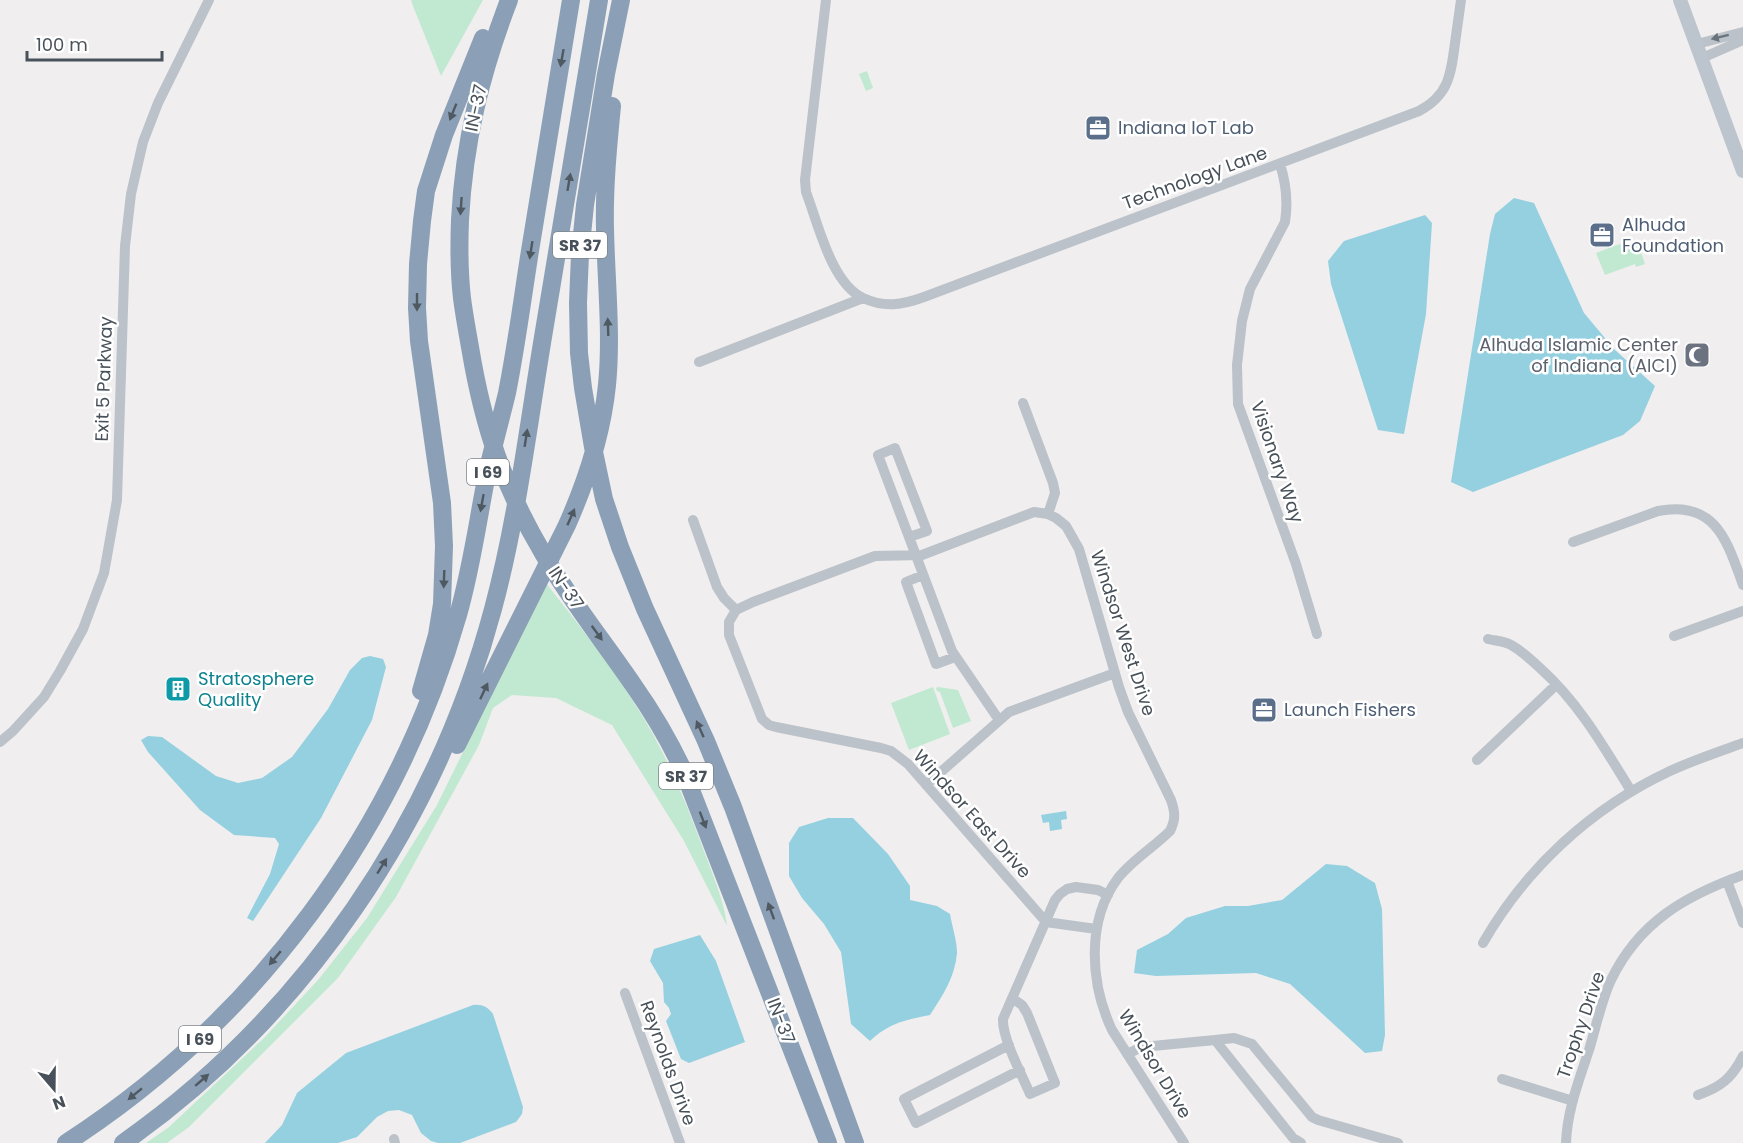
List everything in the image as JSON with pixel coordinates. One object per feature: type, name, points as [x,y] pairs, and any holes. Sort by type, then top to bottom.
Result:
[{"type":"highway","points":[[312,913],[404,747],[437,635],[444,583],[444,527],[419,341],[418,264],[422,221],[426,191],[444,135],[500,0]]},
{"type":"highway","name":"IN-37","points":[[510,0],[489,53],[481,82],[473,113],[463,181],[459,247],[462,296],[482,413],[510,492],[533,536],[563,586],[636,687],[684,772],[828,1143]]},
{"type":"highway","name":"I 69","points":[[66,1143],[122,1104],[192,1047],[242,997],[312,913],[349,859],[393,782],[442,665],[457,618],[474,546],[488,470],[506,393],[571,0]]},
{"type":"highway","name":"I 69","points":[[123,1143],[164,1113],[212,1072],[273,1011],[305,974],[366,893],[391,852],[422,795],[457,718],[469,689],[505,561],[599,0]]},
{"type":"highway","name":"IN-37","points":[[621,0],[606,74],[580,254],[578,336],[583,388],[604,499],[620,548],[645,609],[706,741],[733,807],[855,1143]]},
{"type":"highway","points":[[422,795],[449,759],[465,732],[567,525],[593,459],[601,426],[607,383],[605,194],[617,25]]},
{"type":"highway","points":[[797,982],[830,1049],[867,1143]]},
{"type":"highway","points":[[787,1037],[819,1143]]},
{"type":"street","name":"Exit 5 Parkway","points":[[0,742],[45,697],[83,629],[104,573],[117,500],[125,246],[131,194],[143,142],[158,103],[208,0]]},
{"type":"street","name":"Technology Lane","points":[[826,0],[805,169],[805,186],[836,273],[849,288],[863,298],[885,305],[909,302],[1413,114],[1436,99],[1446,86],[1451,73],[1461,0]]},
{"type":"street","points":[[1680,0],[1743,171]]},
{"type":"street","points":[[1697,44],[1743,32]]},
{"type":"street","points":[[1702,58],[1743,40]]},
{"type":"street","name":"Visionary Way","points":[[1280,164],[1285,184],[1285,222],[1250,290],[1246,304],[1239,340],[1238,397],[1241,415],[1290,549],[1317,634]]},
{"type":"street","points":[[699,362],[863,298]]},
{"type":"street","points":[[693,520],[717,587],[736,610],[875,556],[916,556],[1034,512],[1048,514],[1055,492],[1053,483],[1023,403]]},
{"type":"street","points":[[909,537],[927,531],[895,448],[878,455],[916,556],[955,657],[999,720]]},
{"type":"street","points":[[1572,542],[1658,511],[1685,510],[1712,523],[1720,532],[1728,545],[1743,585]]},
{"type":"street","name":"Windsor West Drive","points":[[1048,514],[1066,526],[1079,549],[1128,712],[1171,800],[1175,817],[1170,831],[1119,877],[1103,906],[1096,928]]},
{"type":"street","points":[[924,575],[906,582],[936,664],[955,657]]},
{"type":"street","name":"Windsor East Drive","points":[[736,610],[729,622],[729,635],[762,718],[776,728],[891,751],[902,758],[1046,922]]},
{"type":"street","points":[[1674,636],[1743,611]]},
{"type":"street","points":[[1488,639],[1505,642],[1515,647],[1532,660],[1556,685],[1593,729],[1631,791]]},
{"type":"street","points":[[926,785],[999,720],[1016,709],[1115,673]]},
{"type":"street","points":[[1476,760],[1556,685]]},
{"type":"street","points":[[1483,944],[1517,892],[1541,864],[1592,818],[1631,791],[1671,771],[1743,743]]},
{"type":"street","name":"Trophy Drive","points":[[1566,1143],[1573,1101],[1604,996],[1631,948],[1653,922],[1673,908],[1702,891],[1743,875]]},
{"type":"street","points":[[1727,881],[1743,923]]},
{"type":"street","points":[[1012,998],[1022,1005],[1027,1013],[1055,1083],[1030,1094],[1010,1045],[1003,1019],[1012,998],[1046,922],[1055,900],[1060,894],[1076,887],[1098,890],[1108,895]]},
{"type":"street","points":[[1046,922],[1096,928]]},
{"type":"street","name":"Windsor Drive","points":[[1096,928],[1096,966],[1101,999],[1108,1022],[1184,1143]]},
{"type":"street","name":"Reynolds Drive","points":[[625,993],[680,1143]]},
{"type":"street","points":[[1127,1054],[1142,1047],[1234,1038],[1252,1044],[1312,1117],[1398,1143]]},
{"type":"street","points":[[1215,1040],[1293,1138],[1301,1143]]},
{"type":"street","points":[[1010,1045],[904,1099],[916,1123],[1020,1070]]},
{"type":"street","points":[[1698,1095],[1719,1086],[1726,1080],[1743,1056]]},
{"type":"street","points":[[1502,1079],[1573,1101]]},
{"type":"green space","points":[[411,0],[483,0],[441,76],[413,6]]},
{"type":"green space","points":[[867,71],[873,88],[866,91],[859,74]]},
{"type":"green space","points":[[1633,239],[1636,248],[1639,247],[1645,264],[1636,267],[1635,264],[1605,275],[1596,253]]},
{"type":"green space","points":[[546,583],[617,677],[658,743],[697,833],[721,897],[727,926],[684,841],[612,725],[556,698],[512,695],[493,708],[479,745],[396,897],[338,978],[189,1127],[167,1143],[146,1143],[169,1127],[264,1038],[318,980],[367,918],[437,805]]},
{"type":"green space","points":[[933,687],[950,734],[909,750],[891,703]]},
{"type":"green space","points":[[938,687],[958,690],[971,721],[953,728],[940,692],[937,691]]},
{"type":"water","points":[[1514,198],[1534,203],[1584,313],[1615,350],[1655,386],[1640,421],[1623,435],[1473,492],[1451,482],[1490,234],[1495,214]]},
{"type":"water","points":[[1425,215],[1432,223],[1426,314],[1404,434],[1378,430],[1331,284],[1328,261],[1344,241]]},
{"type":"water","points":[[370,656],[383,659],[386,667],[372,720],[321,818],[253,921],[247,918],[270,874],[279,844],[275,838],[234,835],[200,810],[148,752],[141,740],[148,736],[162,737],[216,776],[238,783],[262,778],[292,757],[328,709],[350,670],[362,658]]},
{"type":"water","points":[[1066,811],[1067,819],[1061,820],[1062,829],[1050,831],[1049,822],[1043,823],[1041,815]]},
{"type":"water","points":[[828,818],[853,818],[888,854],[910,886],[910,900],[937,906],[950,914],[955,939],[957,953],[954,970],[944,993],[930,1015],[898,1023],[870,1041],[851,1024],[841,952],[789,876],[789,843],[799,827]]},
{"type":"water","points":[[1326,864],[1347,866],[1375,883],[1382,909],[1385,1035],[1382,1051],[1365,1053],[1290,984],[1256,973],[1156,976],[1134,973],[1137,950],[1168,934],[1186,918],[1225,906],[1248,906],[1282,900]]},
{"type":"water","points":[[700,935],[716,961],[745,1042],[689,1063],[681,1059],[666,1021],[671,1014],[664,1002],[663,983],[650,961],[654,949]]},
{"type":"water","points":[[473,1005],[484,1006],[493,1014],[523,1107],[522,1114],[516,1122],[460,1143],[438,1143],[431,1141],[421,1133],[412,1115],[399,1110],[388,1111],[377,1117],[357,1137],[338,1143],[265,1143],[282,1125],[297,1093],[346,1053]]},
{"type":"place","name":"Indiana IoT Lab","points":[[1098,128]]},
{"type":"place","name":"Alhuda Foundation","points":[[1602,235]]},
{"type":"place","name":"Alhuda Islamic Center of Indiana (AICI)","points":[[1697,355]]},
{"type":"place","name":"Stratosphere Quality","points":[[178,689]]},
{"type":"place","name":"Launch Fishers","points":[[1264,710]]}]
